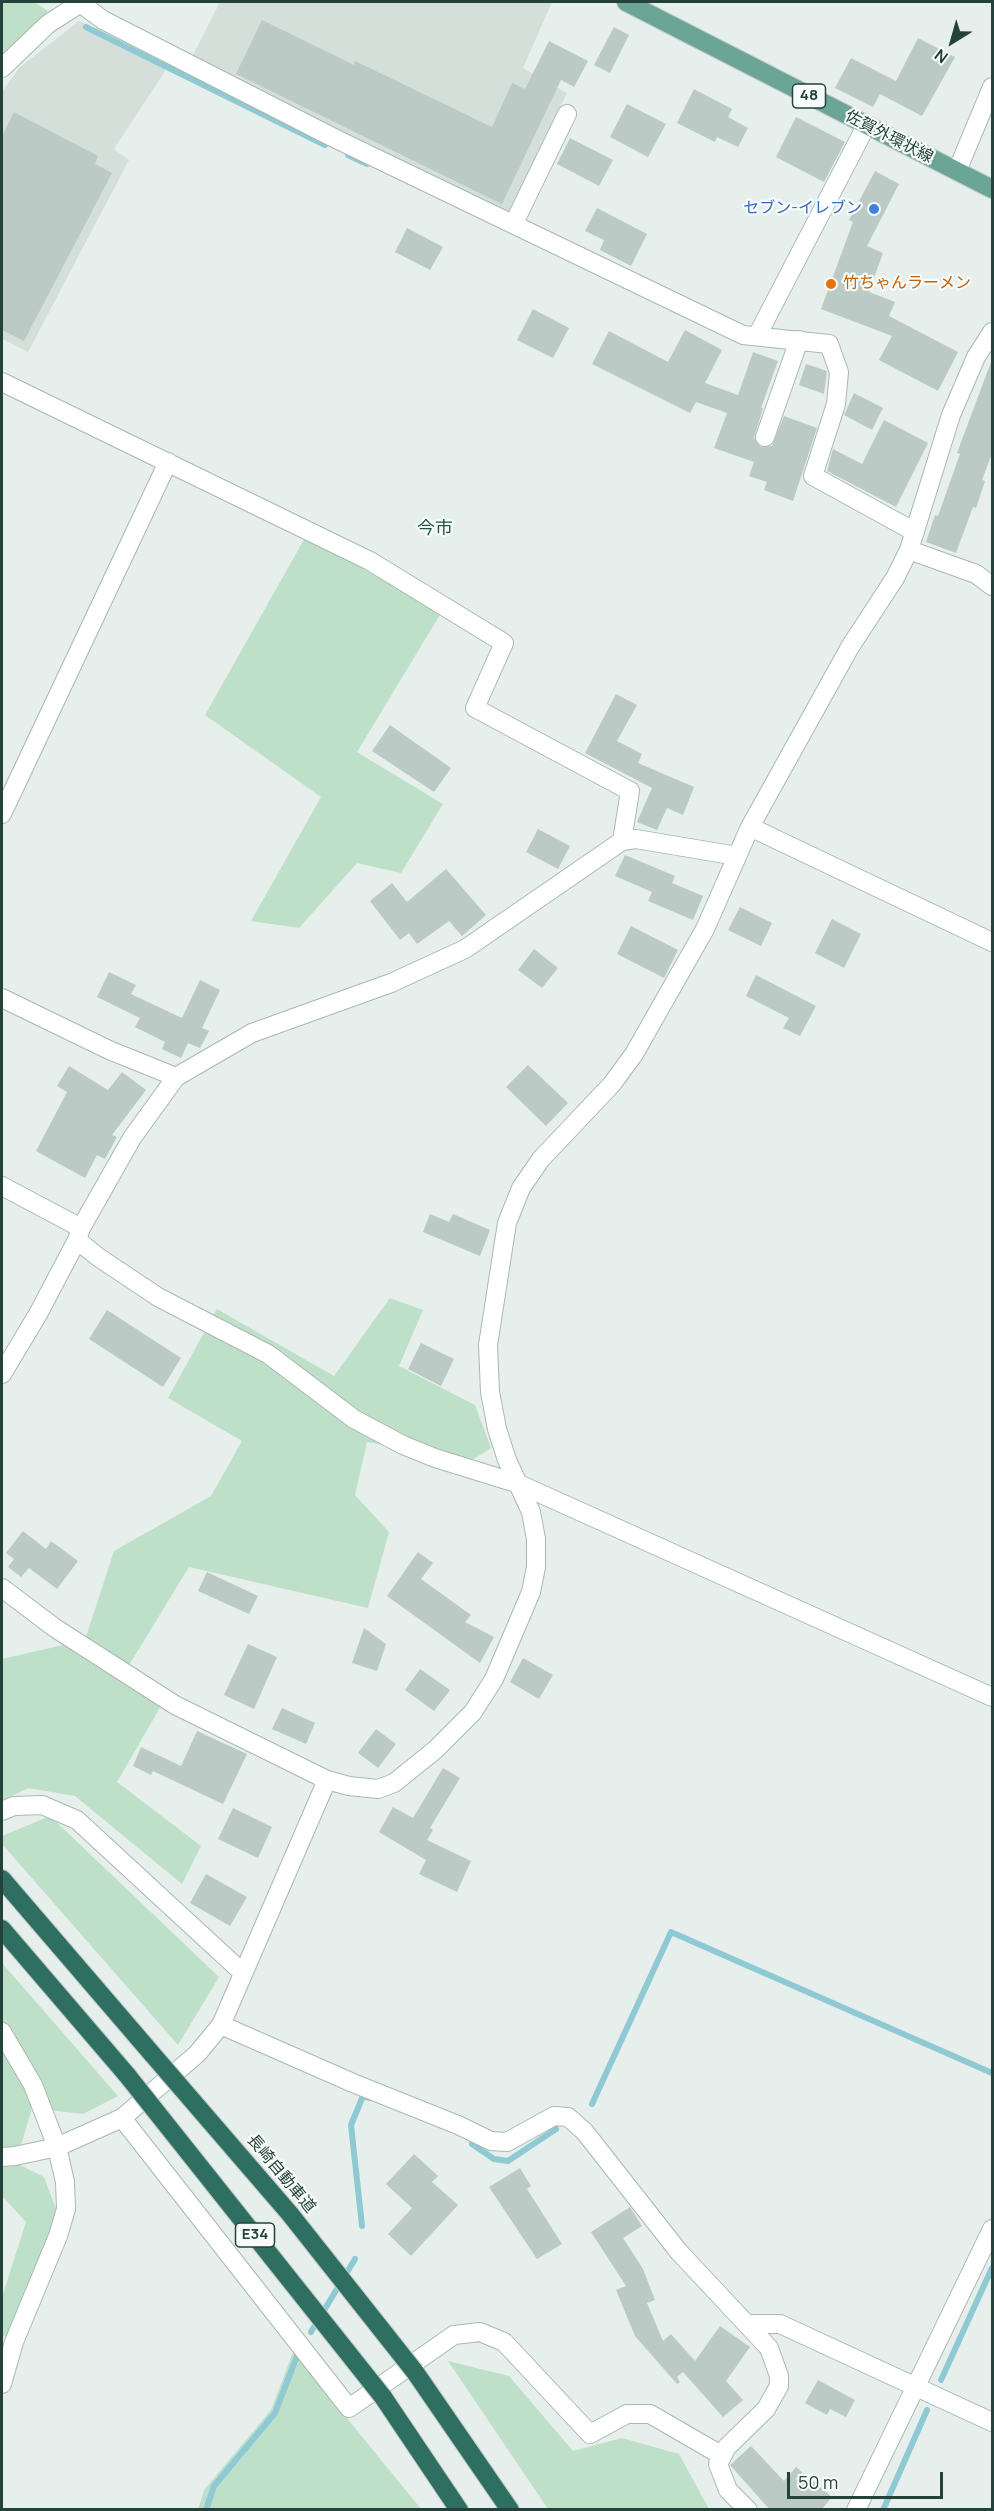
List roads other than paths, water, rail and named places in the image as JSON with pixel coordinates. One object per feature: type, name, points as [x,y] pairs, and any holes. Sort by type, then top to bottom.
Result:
[{"type":"highway","name":"長崎自動車道","points":[[2,1879],[290,2214],[415,2372],[510,2510]]},
{"type":"highway","name":"E34","points":[[2,1929],[127,2074],[383,2397],[459,2510]]},
{"type":"main road","name":"佐賀外環状線","points":[[626,2],[993,189]]},
{"type":"street","points":[[2,68],[48,24],[81,2],[103,20],[334,138],[743,335],[799,339],[829,344],[840,372],[836,404],[813,476],[912,541],[976,574],[993,586]]},
{"type":"street","points":[[957,171],[993,87]]},
{"type":"street","points":[[514,223],[567,114]]},
{"type":"street","points":[[757,336],[866,126]]},
{"type":"street","points":[[2,1588],[55,1628],[175,1705],[327,1780],[349,1786],[378,1790],[394,1783],[435,1750],[473,1712],[494,1679],[531,1593],[536,1567],[536,1539],[531,1512],[497,1429],[490,1392],[488,1345],[507,1223],[521,1188],[541,1159],[612,1084],[634,1054],[705,929],[750,827],[850,648],[895,578],[912,541],[951,415],[976,357],[993,332]]},
{"type":"street","points":[[765,437],[799,339]]},
{"type":"street","points":[[2,382],[370,561],[504,643],[475,708],[630,791],[622,841]]},
{"type":"street","points":[[2,813],[168,462]]},
{"type":"street","points":[[750,827],[993,942]]},
{"type":"street","points":[[2,1374],[38,1314],[132,1138],[176,1077],[252,1033],[391,983],[465,949],[622,841],[647,840],[737,856]]},
{"type":"street","points":[[2,998],[109,1050],[176,1077]]},
{"type":"street","points":[[2,1186],[79,1234],[158,1297],[268,1354],[354,1419],[403,1445],[435,1458],[519,1484],[993,1697]]},
{"type":"street","points":[[2,2157],[57,2147],[122,2118],[197,2054],[221,2025],[327,1780]]},
{"type":"street","points":[[2,1811],[14,1806],[42,1805],[77,1820],[243,1973]]},
{"type":"street","points":[[221,2025],[491,2140],[507,2142],[554,2116],[568,2117],[584,2131],[679,2252],[769,2348],[779,2376],[779,2386],[766,2409],[721,2455],[718,2464],[728,2490],[748,2510]]},
{"type":"street","points":[[2,2032],[33,2085],[57,2147],[65,2182],[66,2209],[14,2342],[2,2384]]},
{"type":"street","points":[[122,2118],[349,2408],[454,2335],[480,2332],[504,2342],[590,2434],[627,2414],[650,2414],[721,2455]]},
{"type":"street","points":[[856,2510],[993,2229]]},
{"type":"street","points":[[747,2324],[780,2324],[993,2422]]},
{"type":"waterway","points":[[86,27],[325,145]]},
{"type":"waterway","points":[[348,155],[367,164]]},
{"type":"waterway","points":[[592,2104],[671,1932],[992,2073]]},
{"type":"waterway","points":[[362,2226],[351,2125],[363,2096],[370,2098]]},
{"type":"waterway","points":[[472,2144],[494,2159],[508,2161],[556,2129]]},
{"type":"waterway","points":[[311,2332],[355,2259]]},
{"type":"waterway","points":[[941,2380],[992,2268]]},
{"type":"waterway","points":[[206,2510],[214,2486],[275,2413],[297,2356]]},
{"type":"waterway","points":[[883,2510],[927,2410]]},
{"type":"place","name":"セブン-イレブン","points":[[874,209]]},
{"type":"place","name":"竹ちゃんラーメン","points":[[831,284]]},
{"type":"district","name":"今市","points":[[435,529]]}]
